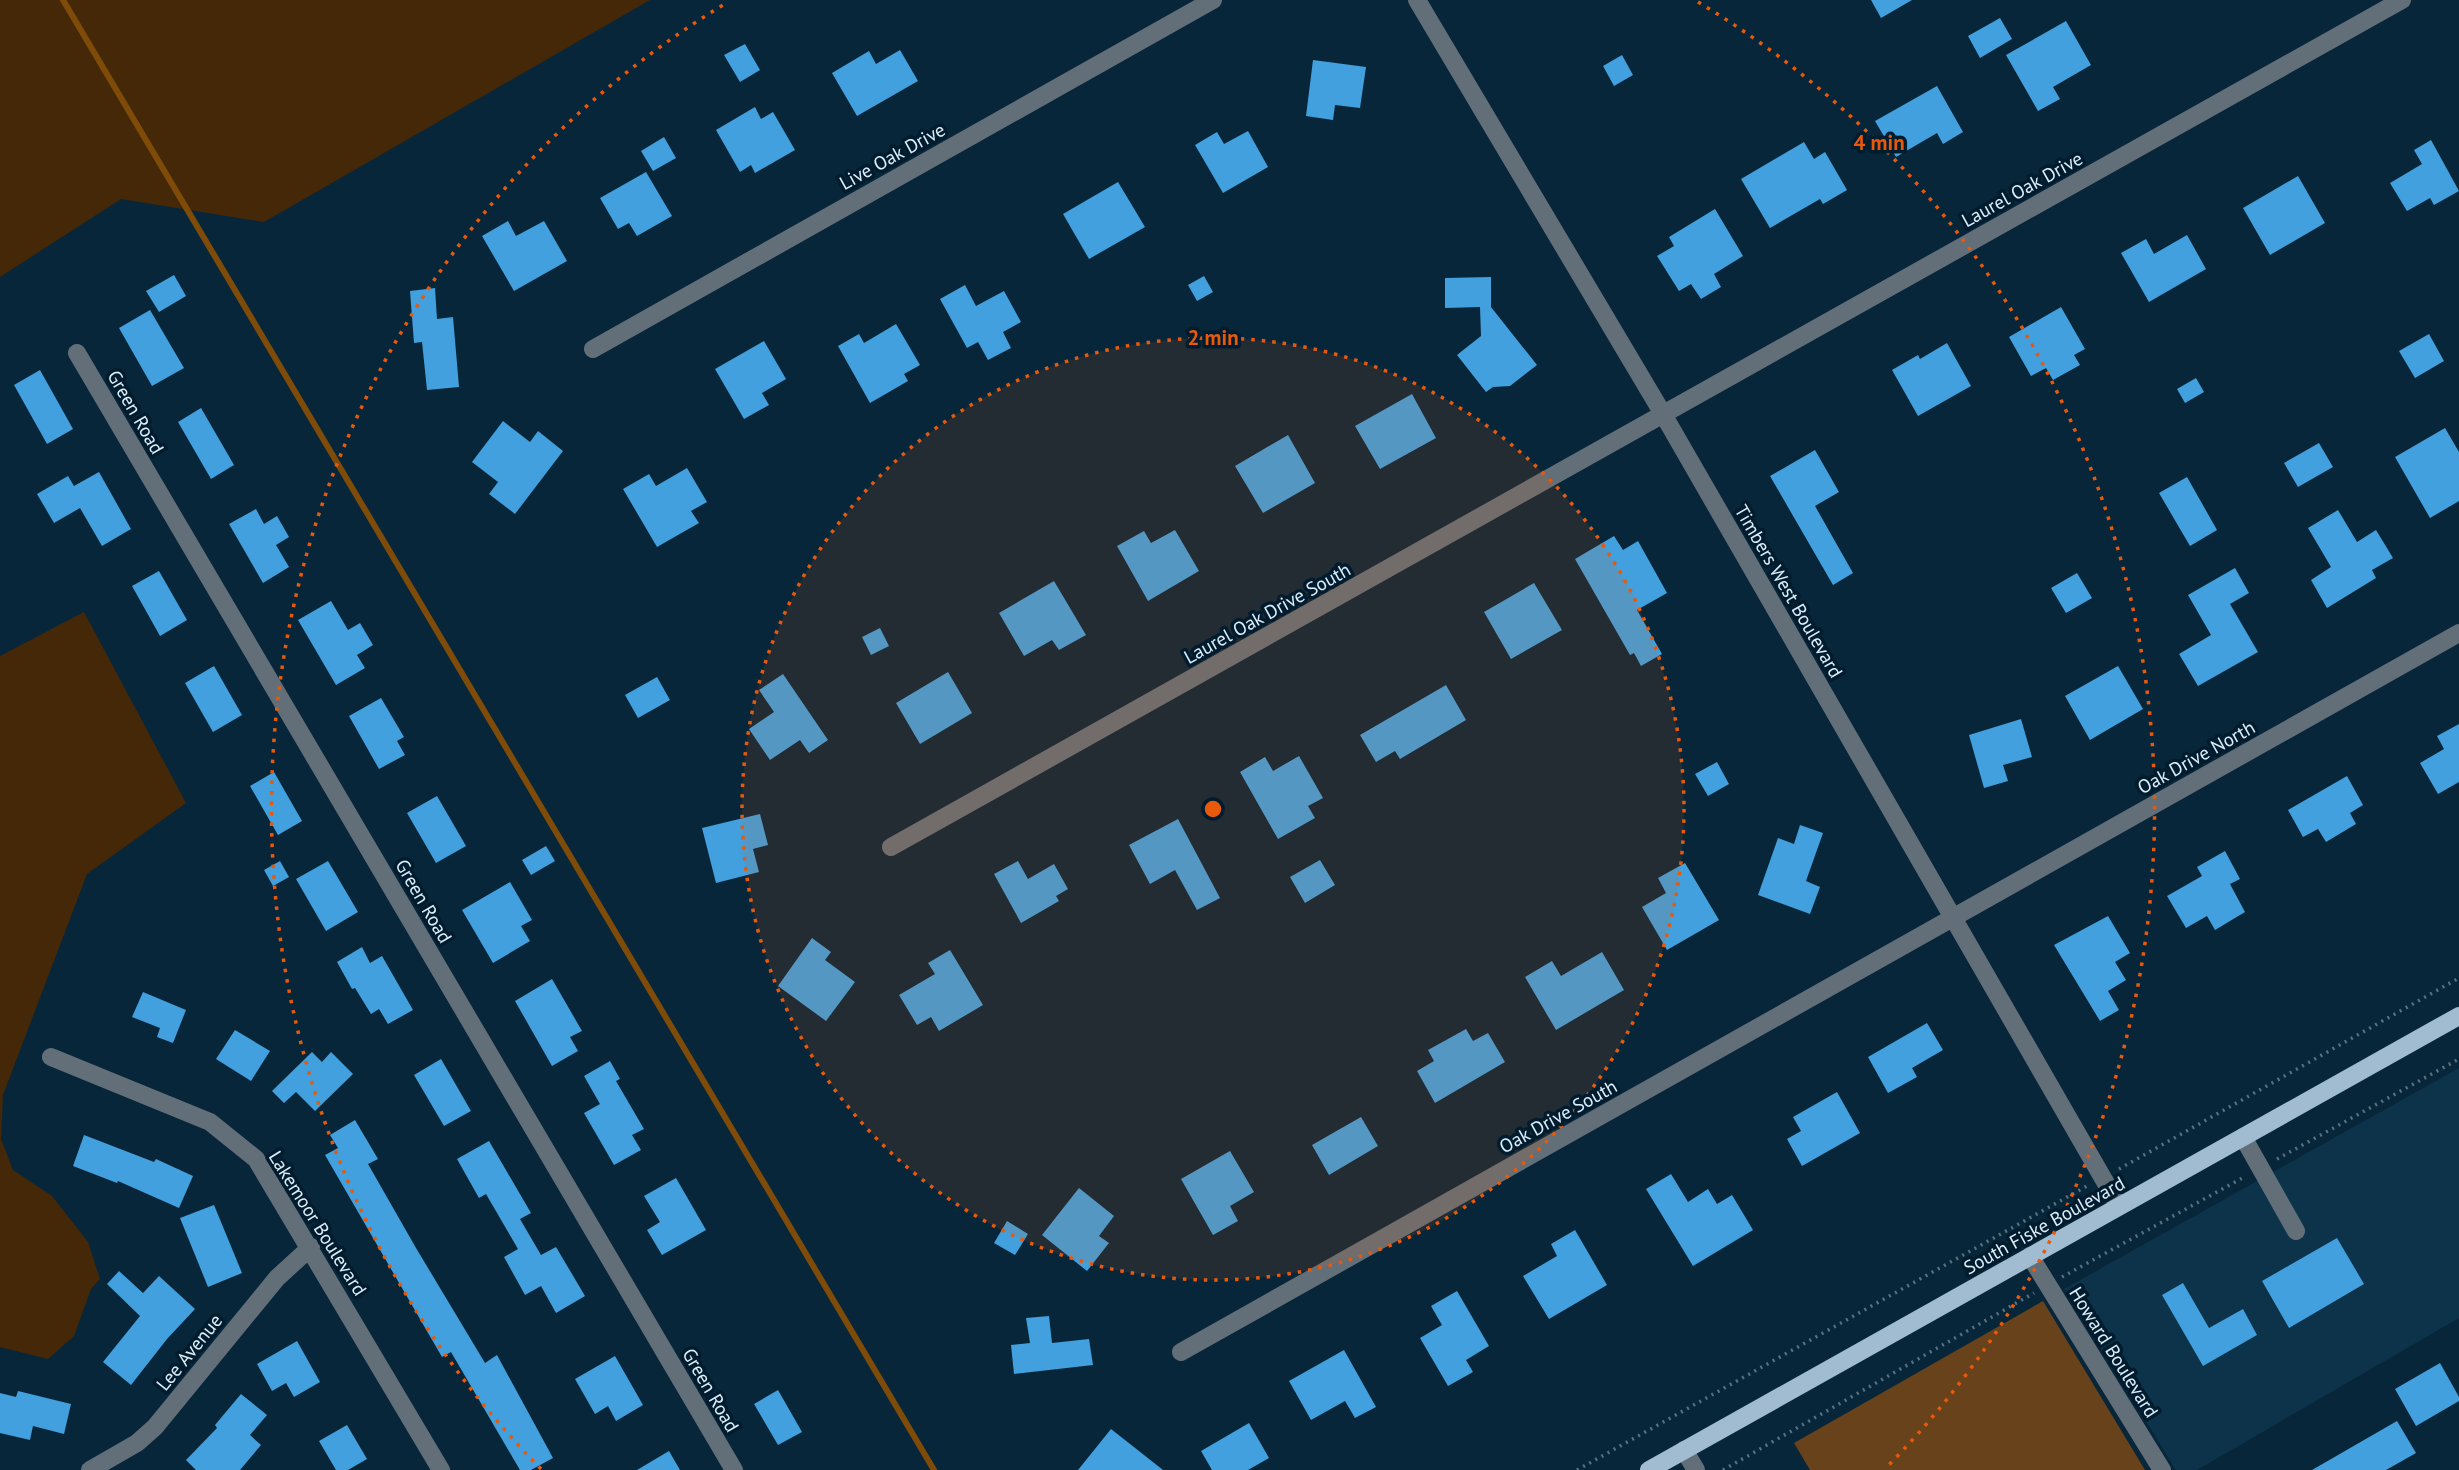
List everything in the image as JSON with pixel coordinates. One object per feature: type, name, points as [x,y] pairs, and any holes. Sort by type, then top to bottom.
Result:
[{"type":"main road","name":"South Fiske Boulevard","points":[[1649,1470],[2459,1016]]},
{"type":"street","name":"Live Oak Drive","points":[[593,349],[1213,0]]},
{"type":"street","name":"Timbers West Boulevard","points":[[1417,0],[1663,415],[2119,1206]]},
{"type":"street","name":"Laurel Oak Drive","points":[[1663,415],[2402,0]]},
{"type":"street","name":"Green Road","points":[[77,353],[734,1470]]},
{"type":"street","name":"Laurel Oak Drive South","points":[[891,847],[1663,415]]},
{"type":"street","name":"Oak Drive North","points":[[1954,917],[2459,633]]},
{"type":"street","name":"Oak Drive South","points":[[1181,1352],[1954,917]]},
{"type":"street","name":"Lakemoor Boulevard","points":[[51,1058],[210,1122],[256,1159],[311,1247],[441,1470]]},
{"type":"street","points":[[2243,1137],[2296,1231]]},
{"type":"street","name":"Lee Avenue","points":[[90,1470],[137,1443],[155,1427],[277,1278],[311,1247]]},
{"type":"street","name":"Howard Boulevard","points":[[2030,1256],[2162,1470]]},
{"type":"street","points":[[1684,1450],[1696,1470]]},
{"type":"path","points":[[1577,1470],[2459,978]]},
{"type":"path","points":[[1723,1470],[2048,1285],[2459,1059]]},
{"type":"shaded area","points":[[0,0],[650,0],[264,222],[121,199],[0,277]]},
{"type":"shaded area","points":[[84,612],[186,803],[87,874],[3,1095],[1,1139],[13,1170],[52,1196],[88,1242],[100,1279],[91,1289],[74,1336],[48,1359],[0,1347],[0,656]]},
{"type":"shaded area","points":[[2459,1068],[2459,1318],[2197,1470],[2176,1470],[2064,1289]]},
{"type":"shaded area","points":[[2043,1301],[2145,1470],[1810,1470],[1794,1443]]},
{"type":"building","points":[[1871,0],[1912,0],[1881,18]]},
{"type":"building","points":[[2000,18],[2012,39],[1980,58],[1968,36]]},
{"type":"building","points":[[2066,21],[2091,65],[2053,87],[2060,99],[2038,111],[2006,55]]},
{"type":"building","points":[[745,44],[760,70],[740,82],[724,55]]},
{"type":"building","points":[[900,50],[918,81],[857,116],[832,73],[869,51],[876,64]]},
{"type":"building","points":[[1622,55],[1633,75],[1614,86],[1603,66]]},
{"type":"building","points":[[1313,60],[1366,67],[1360,108],[1335,105],[1333,120],[1306,116]]},
{"type":"building","points":[[1937,86],[1963,132],[1943,144],[1937,133],[1896,157],[1875,121]]},
{"type":"building","points":[[755,107],[761,119],[773,112],[795,150],[755,173],[751,165],[740,172],[716,130]]},
{"type":"building","points":[[1248,131],[1268,167],[1223,193],[1195,145],[1217,132],[1224,144]]},
{"type":"building","points":[[664,137],[676,158],[653,171],[641,151]]},
{"type":"building","points":[[2431,140],[2459,191],[2434,205],[2430,198],[2407,211],[2390,183],[2422,164],[2414,150]]},
{"type":"building","points":[[1804,142],[1814,159],[1825,152],[1847,190],[1823,204],[1820,199],[1770,228],[1741,179]]},
{"type":"building","points":[[646,172],[672,216],[637,236],[629,223],[618,229],[600,198]]},
{"type":"building","points":[[2298,176],[2325,223],[2270,255],[2243,208]]},
{"type":"building","points":[[1118,182],[1145,227],[1089,259],[1063,214]]},
{"type":"building","points":[[1715,209],[1743,256],[1714,274],[1721,287],[1701,299],[1691,284],[1679,291],[1657,256],[1674,246],[1669,237]]},
{"type":"building","points":[[508,221],[516,236],[544,221],[567,261],[514,291],[482,236]]},
{"type":"building","points":[[2187,235],[2206,269],[2149,302],[2121,253],[2146,239],[2154,254]]},
{"type":"building","points":[[174,275],[186,296],[159,312],[146,291]]},
{"type":"building","points":[[1204,276],[1213,292],[1197,301],[1188,285]]},
{"type":"building","points":[[1491,277],[1491,307],[1537,365],[1510,386],[1493,387],[1486,392],[1457,355],[1481,336],[1480,307],[1445,308],[1445,278]]},
{"type":"building","points":[[965,285],[976,306],[1004,291],[1021,322],[1003,332],[1011,348],[988,360],[978,342],[967,348],[940,299]]},
{"type":"building","points":[[435,288],[437,319],[453,317],[459,387],[427,390],[422,342],[414,343],[410,291]]},
{"type":"building","points":[[2061,307],[2085,349],[2074,355],[2080,365],[2053,380],[2046,368],[2031,376],[2009,337]]},
{"type":"building","points":[[150,310],[184,368],[152,386],[119,328]]},
{"type":"building","points":[[896,324],[920,365],[904,374],[908,381],[870,403],[838,346],[859,334],[864,343]]},
{"type":"building","points":[[2429,334],[2444,361],[2415,378],[2399,351]]},
{"type":"building","points":[[764,341],[786,379],[762,393],[769,405],[744,419],[715,369]]},
{"type":"building","points":[[1947,343],[1971,386],[1918,416],[1892,370],[1918,355],[1920,359]]},
{"type":"building","points":[[40,370],[73,429],[47,444],[14,385]]},
{"type":"building","points":[[2196,378],[2204,392],[2185,403],[2177,389]]},
{"type":"building","points":[[1412,394],[1436,438],[1380,469],[1355,426]]},
{"type":"building","points":[[201,408],[234,465],[211,479],[178,422]]},
{"type":"building","points":[[503,421],[530,442],[538,431],[563,451],[515,514],[489,494],[498,482],[472,462]]},
{"type":"building","points":[[2445,428],[2459,452],[2459,501],[2430,518],[2395,457]]},
{"type":"building","points":[[1288,435],[1315,483],[1263,513],[1235,466]]},
{"type":"building","points":[[2319,443],[2333,467],[2298,487],[2284,463]]},
{"type":"building","points":[[1815,450],[1839,492],[1815,506],[1853,573],[1833,585],[1770,476]]},
{"type":"building","points":[[687,468],[707,502],[691,511],[699,523],[657,547],[623,489],[649,474],[656,486]]},
{"type":"building","points":[[99,472],[131,529],[102,546],[80,508],[54,523],[37,494],[68,476],[74,486]]},
{"type":"building","points":[[2187,477],[2217,530],[2190,546],[2159,493]]},
{"type":"building","points":[[256,509],[264,524],[277,516],[289,537],[276,545],[289,567],[263,583],[229,524]]},
{"type":"building","points":[[2338,510],[2357,542],[2376,530],[2393,558],[2372,570],[2376,578],[2327,608],[2311,580],[2331,567],[2308,528]]},
{"type":"building","points":[[1175,530],[1199,571],[1148,601],[1117,546],[1144,531],[1151,543]]},
{"type":"building","points":[[1614,536],[1623,550],[1638,541],[1667,593],[1637,610],[1662,654],[1641,666],[1634,653],[1630,655],[1575,559]]},
{"type":"building","points":[[2235,568],[2249,593],[2230,604],[2258,652],[2198,686],[2179,654],[2211,635],[2188,595]]},
{"type":"building","points":[[159,571],[187,620],[160,636],[132,586]]},
{"type":"building","points":[[2077,573],[2092,598],[2066,613],[2051,588]]},
{"type":"building","points":[[1054,581],[1086,635],[1059,650],[1052,640],[1024,656],[999,613]]},
{"type":"building","points":[[1534,583],[1562,630],[1511,659],[1484,612]]},
{"type":"building","points":[[331,601],[348,630],[360,623],[373,645],[357,655],[365,668],[336,685],[298,620]]},
{"type":"building","points":[[880,628],[889,646],[871,655],[862,637]]},
{"type":"building","points":[[214,666],[242,715],[213,732],[185,683]]},
{"type":"building","points":[[2118,666],[2143,709],[2090,740],[2065,696]]},
{"type":"building","points":[[948,672],[972,713],[920,744],[896,703]]},
{"type":"building","points":[[783,674],[828,740],[809,753],[800,740],[770,760],[749,729],[774,712],[759,690]]},
{"type":"building","points":[[657,677],[670,700],[638,718],[625,695]]},
{"type":"building","points":[[1446,685],[1466,720],[1400,759],[1395,751],[1376,762],[1360,735]]},
{"type":"building","points":[[381,698],[404,737],[397,741],[405,755],[379,769],[349,716]]},
{"type":"building","points":[[2021,719],[2032,757],[2003,765],[2008,781],[1984,788],[1969,735]]},
{"type":"building","points":[[2459,724],[2459,782],[2438,794],[2420,763],[2444,749],[2437,736]]},
{"type":"building","points":[[1299,756],[1323,798],[1308,806],[1315,818],[1278,839],[1240,772],[1265,757],[1273,771]]},
{"type":"building","points":[[1717,762],[1729,784],[1708,796],[1695,774]]},
{"type":"building","points":[[274,772],[302,821],[278,835],[250,786]]},
{"type":"building","points":[[2347,776],[2363,805],[2350,813],[2356,824],[2326,842],[2318,829],[2303,837],[2288,810]]},
{"type":"building","points":[[437,796],[466,846],[436,863],[407,813]]},
{"type":"building","points":[[760,814],[768,845],[753,849],[759,872],[716,883],[702,828]]},
{"type":"building","points":[[1178,819],[1220,898],[1197,910],[1175,870],[1150,884],[1129,845]]},
{"type":"building","points":[[1800,825],[1823,833],[1806,881],[1820,887],[1810,914],[1758,895],[1778,838],[1794,844]]},
{"type":"building","points":[[546,846],[555,861],[531,875],[522,860]]},
{"type":"building","points":[[2225,851],[2240,879],[2230,884],[2245,912],[2215,930],[2207,916],[2186,928],[2167,896],[2202,876],[2197,867]]},
{"type":"building","points":[[1320,860],[1335,885],[1305,903],[1290,877]]},
{"type":"building","points":[[280,861],[289,877],[273,886],[264,870]]},
{"type":"building","points":[[328,861],[358,912],[326,931],[296,879]]},
{"type":"building","points":[[1018,861],[1028,879],[1054,864],[1068,889],[1056,896],[1059,901],[1021,923],[994,874]]},
{"type":"building","points":[[1685,863],[1719,920],[1667,950],[1642,907],[1666,893],[1658,878]]},
{"type":"building","points":[[510,882],[532,920],[521,926],[530,941],[493,963],[462,910]]},
{"type":"building","points":[[2108,916],[2130,953],[2115,962],[2126,980],[2108,991],[2119,1010],[2100,1021],[2054,945]]},
{"type":"building","points":[[812,938],[831,952],[825,960],[855,982],[826,1021],[778,986]]},
{"type":"building","points":[[362,947],[370,963],[382,956],[413,1010],[388,1024],[379,1009],[371,1014],[355,988],[352,989],[337,962]]},
{"type":"building","points":[[950,950],[983,1005],[939,1031],[931,1017],[917,1025],[899,995],[935,974],[928,963]]},
{"type":"building","points":[[1602,952],[1624,990],[1556,1030],[1525,977],[1552,961],[1561,976]]},
{"type":"building","points":[[552,979],[582,1031],[570,1037],[578,1051],[552,1066],[515,1001]]},
{"type":"building","points":[[143,992],[186,1010],[173,1043],[157,1037],[160,1028],[132,1017]]},
{"type":"building","points":[[1927,1023],[1943,1050],[1912,1068],[1917,1077],[1888,1093],[1868,1057]]},
{"type":"building","points":[[1466,1029],[1473,1041],[1488,1033],[1505,1062],[1435,1103],[1417,1071],[1434,1061],[1428,1050]]},
{"type":"building","points":[[235,1030],[270,1051],[251,1081],[216,1059]]},
{"type":"building","points":[[312,1052],[322,1062],[331,1052],[353,1074],[315,1111],[296,1092],[284,1103],[272,1091]]},
{"type":"building","points":[[441,1059],[471,1111],[444,1126],[414,1075]]},
{"type":"building","points":[[610,1061],[620,1079],[616,1081],[644,1129],[632,1135],[641,1150],[614,1165],[584,1113],[600,1104],[584,1076]]},
{"type":"building","points":[[1837,1092],[1860,1133],[1802,1166],[1787,1139],[1801,1131],[1793,1117]]},
{"type":"building","points":[[1361,1117],[1378,1146],[1329,1175],[1312,1145]]},
{"type":"building","points":[[355,1120],[378,1159],[368,1164],[416,1248],[485,1363],[497,1355],[553,1458],[531,1470],[520,1470],[451,1352],[442,1357],[325,1155],[338,1148],[330,1135]]},
{"type":"building","points":[[84,1135],[154,1162],[156,1159],[193,1176],[179,1208],[118,1181],[117,1183],[73,1166]]},
{"type":"building","points":[[489,1141],[531,1213],[520,1219],[541,1255],[556,1247],[585,1296],[556,1313],[541,1286],[525,1295],[504,1257],[518,1249],[486,1194],[479,1198],[457,1159]]},
{"type":"building","points":[[1230,1151],[1254,1192],[1230,1206],[1238,1221],[1213,1235],[1181,1179]]},
{"type":"building","points":[[1671,1174],[1688,1202],[1708,1189],[1717,1204],[1732,1195],[1753,1230],[1693,1266],[1646,1189]]},
{"type":"building","points":[[676,1178],[706,1230],[662,1255],[647,1230],[660,1222],[644,1196]]},
{"type":"building","points":[[1079,1188],[1114,1216],[1099,1236],[1109,1243],[1087,1271],[1042,1235]]},
{"type":"building","points":[[214,1205],[242,1273],[208,1287],[180,1218]]},
{"type":"building","points":[[1007,1221],[1028,1234],[1015,1255],[994,1243]]},
{"type":"building","points":[[1575,1230],[1607,1285],[1549,1319],[1523,1276],[1557,1256],[1551,1244]]},
{"type":"building","points":[[2337,1238],[2364,1284],[2289,1328],[2262,1281]]},
{"type":"building","points":[[119,1271],[143,1293],[159,1276],[195,1309],[131,1385],[103,1362],[140,1316],[107,1284]]},
{"type":"building","points":[[2183,1283],[2209,1328],[2243,1309],[2257,1335],[2203,1366],[2162,1295]]},
{"type":"building","points":[[1457,1291],[1489,1346],[1466,1360],[1473,1372],[1448,1386],[1420,1338],[1442,1325],[1431,1306]]},
{"type":"building","points":[[1049,1316],[1052,1343],[1089,1339],[1093,1365],[1014,1374],[1011,1345],[1030,1343],[1026,1318]]},
{"type":"building","points":[[297,1341],[320,1382],[294,1397],[286,1383],[272,1391],[257,1364]]},
{"type":"building","points":[[1344,1350],[1376,1407],[1355,1418],[1345,1401],[1311,1420],[1289,1381]]},
{"type":"building","points":[[615,1356],[643,1405],[616,1421],[608,1406],[595,1414],[575,1379]]},
{"type":"building","points":[[2440,1363],[2459,1401],[2416,1426],[2395,1389]]},
{"type":"building","points":[[778,1390],[802,1432],[778,1445],[754,1404]]},
{"type":"building","points":[[18,1391],[71,1404],[64,1434],[33,1426],[30,1440],[0,1433],[0,1393],[16,1397]]},
{"type":"building","points":[[241,1394],[267,1415],[250,1435],[261,1445],[240,1470],[196,1470],[186,1460],[217,1428],[215,1425]]},
{"type":"building","points":[[2397,1421],[2416,1453],[2386,1470],[2312,1470]]},
{"type":"building","points":[[1249,1423],[1269,1458],[1248,1470],[1212,1470],[1201,1451]]},
{"type":"building","points":[[347,1425],[367,1459],[348,1470],[336,1470],[319,1441]]},
{"type":"building","points":[[1111,1429],[1163,1470],[1078,1470]]},
{"type":"building","points":[[669,1451],[680,1470],[637,1470]]},
{"type":"waterway","points":[[63,0],[934,1470]]}]
